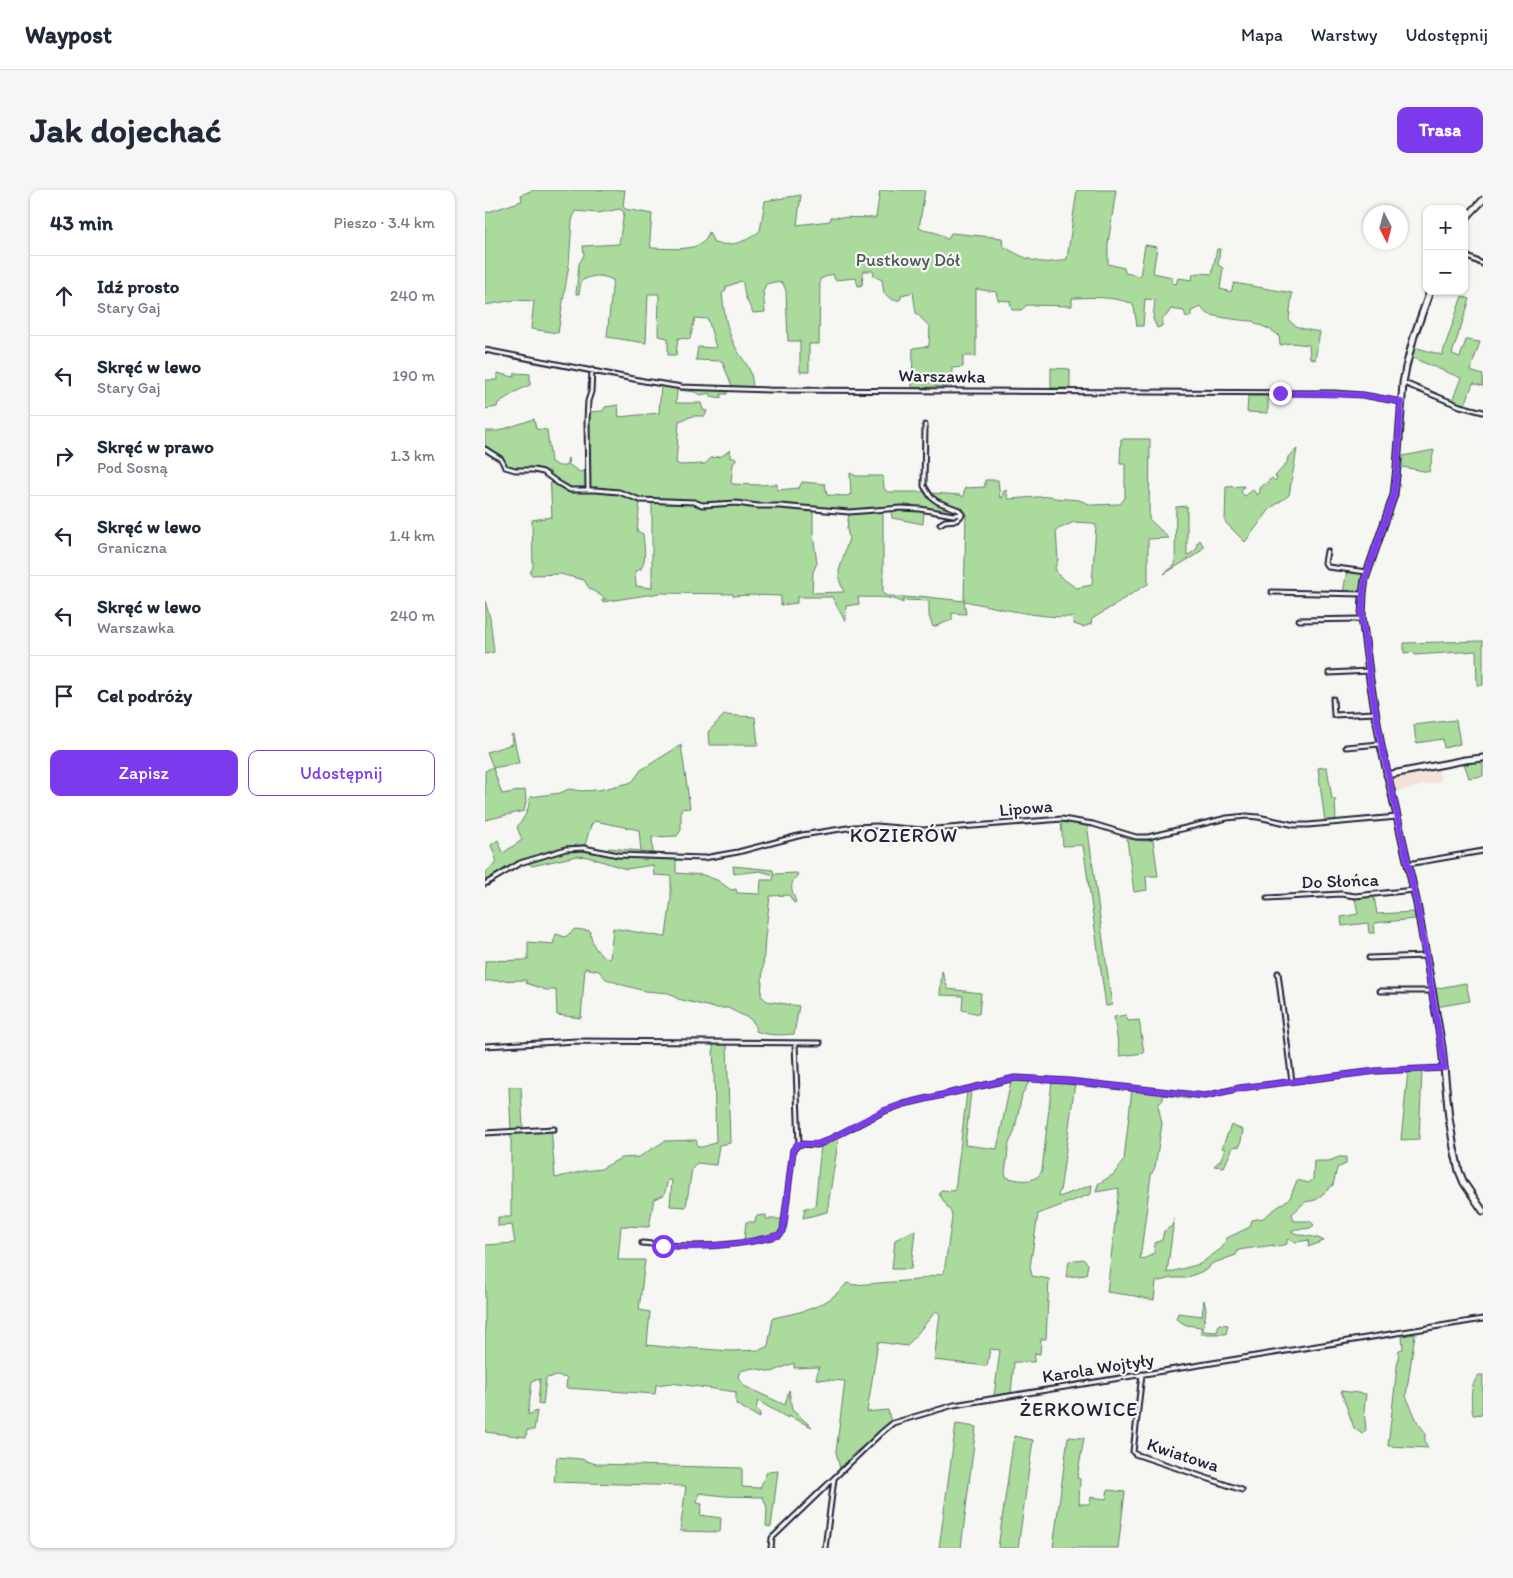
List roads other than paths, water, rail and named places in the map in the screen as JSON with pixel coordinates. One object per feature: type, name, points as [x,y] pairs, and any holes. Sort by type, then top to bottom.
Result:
[{"type":"street","points":[[1468,216],[1483,200]]},
{"type":"street","points":[[1468,257],[1483,264]]},
{"type":"street","points":[[1429,295],[1414,336],[1403,383],[1394,495],[1367,572],[1363,594],[1362,619],[1375,713],[1387,776],[1414,890],[1426,956],[1445,1068],[1449,1118],[1459,1171],[1464,1183],[1483,1211]]},
{"type":"street","name":"Warszawka","points":[[485,350],[644,381],[697,388],[1327,393],[1363,395],[1401,402]]},
{"type":"street","points":[[587,490],[587,407],[588,397],[591,392],[591,370]]},
{"type":"street","points":[[1403,383],[1460,406],[1483,412]]},
{"type":"street","points":[[925,425],[924,486],[931,497],[938,502],[959,510],[962,514]]},
{"type":"street","points":[[485,449],[501,459],[505,467],[515,470],[543,472],[571,490],[619,492],[639,500],[694,502],[702,505],[736,503],[849,512],[901,508],[920,509],[953,515],[962,514]]},
{"type":"street","points":[[940,524],[945,521],[957,520],[962,514]]},
{"type":"street","points":[[1327,551],[1325,563],[1328,566],[1367,572]]},
{"type":"street","points":[[1272,592],[1363,594]]},
{"type":"street","points":[[1299,620],[1362,619]]},
{"type":"street","points":[[1329,673],[1369,671]]},
{"type":"street","points":[[1333,699],[1334,715],[1375,713]]},
{"type":"street","points":[[1346,747],[1381,744]]},
{"type":"street","points":[[1387,776],[1483,758]]},
{"type":"street","name":"Lipowa","points":[[485,884],[520,863],[566,848],[584,848],[618,855],[705,858],[802,836],[854,827],[876,826],[923,830],[1062,819],[1093,824],[1130,836],[1148,837],[1227,818],[1247,816],[1295,825],[1397,817]]},
{"type":"street","points":[[1408,864],[1483,852]]},
{"type":"street","name":"Do Słońca","points":[[1267,898],[1341,894],[1355,896],[1414,890]]},
{"type":"street","points":[[1369,958],[1426,956]]},
{"type":"street","points":[[1278,973],[1293,1082]]},
{"type":"street","points":[[1380,991],[1432,991]]},
{"type":"street","points":[[485,1046],[577,1041],[820,1043]]},
{"type":"street","points":[[795,1043],[799,1144]]},
{"type":"street","points":[[641,1244],[686,1247],[705,1246],[779,1235],[783,1231],[793,1150],[799,1144],[824,1142],[885,1110],[904,1104],[1015,1078],[1068,1081],[1205,1096],[1240,1088],[1376,1071],[1445,1068]]},
{"type":"street","points":[[485,1133],[554,1128]]},
{"type":"street","name":"Karola Wojtyły","points":[[771,1548],[772,1538],[886,1428],[893,1424],[954,1405],[1483,1319]]},
{"type":"street","name":"Kwiatowa","points":[[1143,1374],[1133,1452],[1242,1490]]},
{"type":"street","points":[[825,1548],[834,1478]]},
{"type":"district","name":"KOZIERÓW","points":[[904,835]]},
{"type":"district","name":"ŻERKOWICE","points":[[1079,1409]]},
{"type":"park label","name":"Pustkowy Dół","points":[[908,260]]}]
